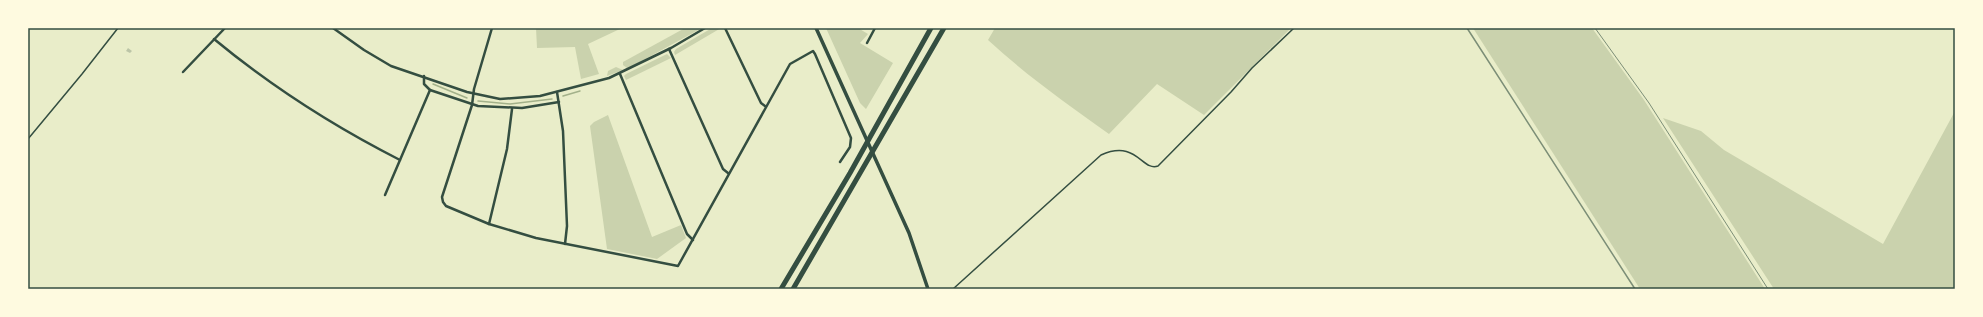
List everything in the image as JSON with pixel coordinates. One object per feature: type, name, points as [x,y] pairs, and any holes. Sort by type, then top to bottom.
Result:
[{"type":"highway","points":[[781,289],[850,172],[931,28]]},
{"type":"highway","points":[[793,289],[944,28]]},
{"type":"street","points":[[183,72],[225,28]]},
{"type":"street","points":[[334,28],[384,62],[473,94],[500,98],[523,98],[557,92],[620,74],[706,28]]},
{"type":"street","points":[[492,28],[473,94],[472,105],[442,197],[446,206],[489,224],[536,238],[676,267],[679,265],[728,173],[790,64],[813,52],[851,138],[850,146],[840,162]]},
{"type":"street","points":[[725,28],[761,103],[765,106]]},
{"type":"street","points":[[816,28],[914,247],[928,289]]},
{"type":"street","points":[[867,43],[875,28]]},
{"type":"street","points":[[214,39],[270,83],[309,110],[400,160]]},
{"type":"street","points":[[669,49],[723,169],[728,173]]},
{"type":"street","points":[[620,74],[687,234],[693,240]]},
{"type":"street","points":[[424,76],[424,84],[430,90],[472,105],[512,109],[559,102]]},
{"type":"street","points":[[385,195],[430,90]]},
{"type":"street","points":[[557,92],[563,131],[567,218],[566,244]]},
{"type":"street","points":[[489,224],[507,149],[512,109]]},
{"type":"lane","points":[[28,138],[82,74],[118,28]]},
{"type":"lane","points":[[953,289],[1102,155],[1119,150],[1128,151],[1148,166],[1158,166],[1231,92],[1252,68],[1294,28]]},
{"type":"green space","points":[[536,28],[622,28],[588,44],[599,74],[581,79],[575,47],[537,48]]},
{"type":"green space","points":[[685,28],[702,28],[636,64],[627,68],[623,65],[623,62]]},
{"type":"green space","points":[[712,28],[721,28],[675,55],[674,52],[676,49]]},
{"type":"green space","points":[[826,28],[858,28],[868,34],[860,43],[893,63],[866,109],[860,103]]},
{"type":"green space","points":[[995,28],[1291,28],[1204,115],[1157,84],[1109,134],[1032,77],[988,40]]},
{"type":"green space","points":[[1473,28],[1592,28],[1644,100],[1765,289],[1640,289]]},
{"type":"green space","points":[[667,54],[671,58],[626,80],[624,76],[626,74]]},
{"type":"green space","points":[[616,67],[623,70],[607,76],[608,71]]},
{"type":"green space","points":[[1955,111],[1955,289],[1774,289],[1663,118],[1701,131],[1724,150],[1883,244]]},
{"type":"green space","points":[[608,115],[652,237],[681,225],[686,238],[657,259],[607,249],[590,126],[594,122]]},
{"type":"building","points":[[128,48],[132,51],[130,53],[126,51]]},
{"type":"waterway","points":[[433,84],[467,98]]},
{"type":"waterway","points":[[563,96],[580,91]]},
{"type":"waterway","points":[[478,101],[510,104],[552,99]]},
{"type":"tram line","points":[[1595,28],[1649,103],[1768,289]]},
{"type":"railway","points":[[1467,28],[1635,289]]}]
